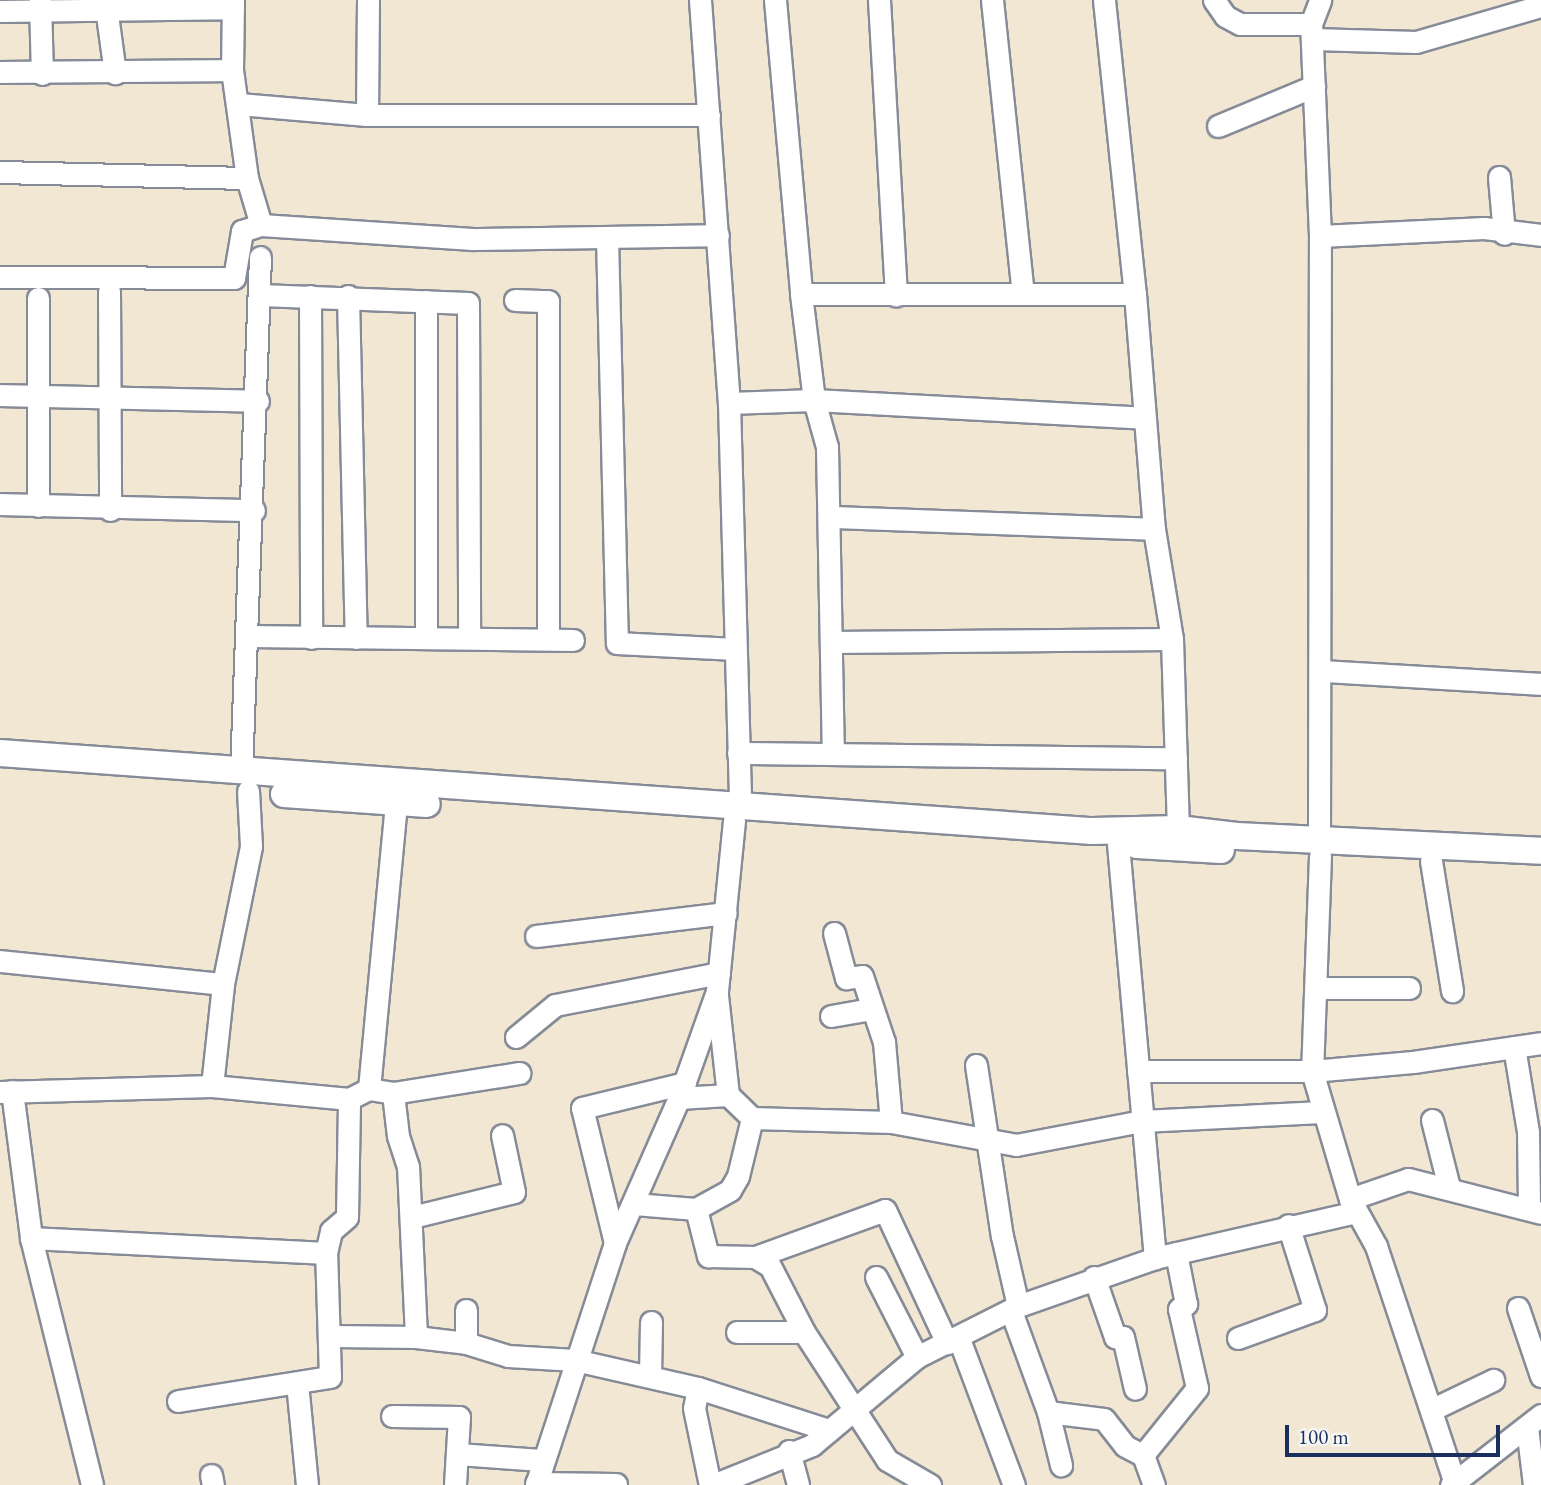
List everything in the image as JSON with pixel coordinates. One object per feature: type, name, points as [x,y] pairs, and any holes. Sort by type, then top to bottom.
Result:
[{"type":"main road","points":[[0,753],[245,782]]},
{"type":"main road","points":[[0,771],[245,782],[737,814],[1118,844],[1541,851]]},
{"type":"main road","points":[[356,790],[396,802],[737,814],[837,810],[1092,831],[1178,829],[1431,861],[1541,865]]},
{"type":"street","points":[[368,0],[368,115]]},
{"type":"street","points":[[700,0],[729,403],[738,753],[737,814],[718,982],[728,1095]]},
{"type":"street","points":[[775,0],[801,295],[814,400],[827,447],[831,517],[833,753]]},
{"type":"street","points":[[879,0],[896,296]]},
{"type":"street","points":[[992,0],[1023,293]]},
{"type":"street","points":[[1104,0],[1135,294],[1154,529],[1172,639],[1178,829]]},
{"type":"street","points":[[1214,0],[1225,16],[1241,24],[1416,42],[1541,6]]},
{"type":"street","points":[[1320,0],[1312,32],[1320,236],[1317,582],[1322,671],[1320,848],[1312,1071],[1322,1112],[1353,1205],[1376,1246],[1433,1409],[1452,1483],[1534,1421]]},
{"type":"street","points":[[0,11],[40,6],[233,4],[232,70],[239,104],[247,178],[261,225]]},
{"type":"street","points":[[106,5],[115,73]]},
{"type":"street","points":[[40,6],[41,74]]},
{"type":"street","points":[[0,72],[41,74],[232,70]]},
{"type":"street","points":[[1217,125],[1314,86]]},
{"type":"street","points":[[239,104],[368,115],[709,114]]},
{"type":"street","points":[[0,172],[247,178]]},
{"type":"street","points":[[1499,177],[1504,234]]},
{"type":"street","points":[[0,277],[234,278],[242,231],[261,225],[473,239],[718,235]]},
{"type":"street","points":[[1320,236],[1483,228],[1504,234],[1541,235]]},
{"type":"street","points":[[607,237],[617,643],[735,649]]},
{"type":"street","points":[[212,1086],[223,984],[251,846],[245,782],[258,401],[260,257]]},
{"type":"street","points":[[109,291],[110,510]]},
{"type":"street","points":[[801,295],[1135,294]]},
{"type":"street","points":[[260,295],[348,296],[468,303],[469,637]]},
{"type":"street","points":[[310,296],[311,638]]},
{"type":"street","points":[[348,296],[356,638]]},
{"type":"street","points":[[38,298],[38,506]]},
{"type":"street","points":[[515,300],[548,301],[548,639]]},
{"type":"street","points":[[426,301],[426,637]]},
{"type":"street","points":[[0,395],[258,401]]},
{"type":"street","points":[[729,403],[814,400],[1144,418]]},
{"type":"street","points":[[0,505],[110,510],[254,510]]},
{"type":"street","points":[[831,517],[1154,529]]},
{"type":"street","points":[[249,636],[573,640]]},
{"type":"street","points":[[831,642],[1172,639]]},
{"type":"street","points":[[1322,671],[1541,684]]},
{"type":"street","points":[[738,753],[1176,758]]},
{"type":"street","points":[[369,1088],[396,802]]},
{"type":"street","points":[[1118,844],[1155,1258]]},
{"type":"street","points":[[1431,861],[1452,991]]},
{"type":"street","points":[[536,936],[726,913]]},
{"type":"street","points":[[834,933],[846,978],[862,976],[870,1009],[884,1042],[891,1122]]},
{"type":"street","points":[[0,961],[223,984]]},
{"type":"street","points":[[516,1037],[555,1005],[718,982]]},
{"type":"street","points":[[616,1484],[536,1484],[541,1460],[615,1243],[635,1204],[682,1090],[718,982]]},
{"type":"street","points":[[1316,988],[1409,988]]},
{"type":"street","points":[[831,1016],[870,1009]]},
{"type":"street","points":[[1138,1071],[1312,1071],[1541,1042]]},
{"type":"street","points":[[698,1388],[694,1408],[712,1485],[789,1451],[812,1445],[917,1357],[1015,1308],[1094,1277],[1353,1205],[1408,1178],[1535,1210],[1528,1132],[1514,1047]]},
{"type":"street","points":[[976,1065],[1015,1308],[1048,1412],[1060,1465]]},
{"type":"street","points":[[92,1485],[31,1238],[6,1091],[212,1086],[349,1099],[369,1088],[393,1093],[519,1073]]},
{"type":"street","points":[[615,1243],[582,1108],[682,1090],[728,1095],[752,1118],[891,1122],[1016,1145],[1142,1121],[1322,1112]]},
{"type":"street","points":[[393,1093],[398,1136],[408,1166],[416,1337]]},
{"type":"street","points":[[178,1401],[330,1377],[332,1336],[326,1253],[331,1231],[347,1217],[349,1099]]},
{"type":"street","points":[[635,1204],[696,1209],[730,1190],[738,1176],[752,1118]]},
{"type":"street","points":[[1432,1120],[1448,1187]]},
{"type":"street","points":[[412,1217],[514,1192],[502,1135]]},
{"type":"street","points":[[696,1209],[708,1256],[754,1257],[885,1210],[923,1290],[953,1341],[1014,1485]]},
{"type":"street","points":[[1238,1338],[1315,1310],[1288,1225]]},
{"type":"street","points":[[31,1238],[326,1253]]},
{"type":"street","points":[[1143,1455],[1197,1388],[1179,1309],[1186,1304],[1176,1253]]},
{"type":"street","points":[[754,1257],[770,1266],[804,1332],[887,1460],[930,1485]]},
{"type":"street","points":[[876,1277],[917,1357]]},
{"type":"street","points":[[1094,1277],[1115,1337],[1123,1337],[1135,1389]]},
{"type":"street","points":[[888,1303],[923,1290]]},
{"type":"street","points":[[1518,1308],[1541,1376]]},
{"type":"street","points":[[466,1310],[466,1343]]},
{"type":"street","points":[[650,1375],[651,1322]]},
{"type":"street","points":[[737,1332],[804,1332]]},
{"type":"street","points":[[332,1336],[416,1337],[466,1343],[508,1356],[575,1360],[698,1388],[829,1430]]},
{"type":"street","points":[[1433,1409],[1493,1380]]},
{"type":"street","points":[[297,1383],[307,1485]]},
{"type":"street","points":[[1048,1412],[1104,1419],[1125,1446],[1143,1455],[1154,1485]]},
{"type":"street","points":[[392,1416],[459,1417],[456,1485]]},
{"type":"street","points":[[1534,1421],[1534,1485]]},
{"type":"street","points":[[789,1451],[798,1485]]},
{"type":"street","points":[[458,1454],[541,1460]]}]
